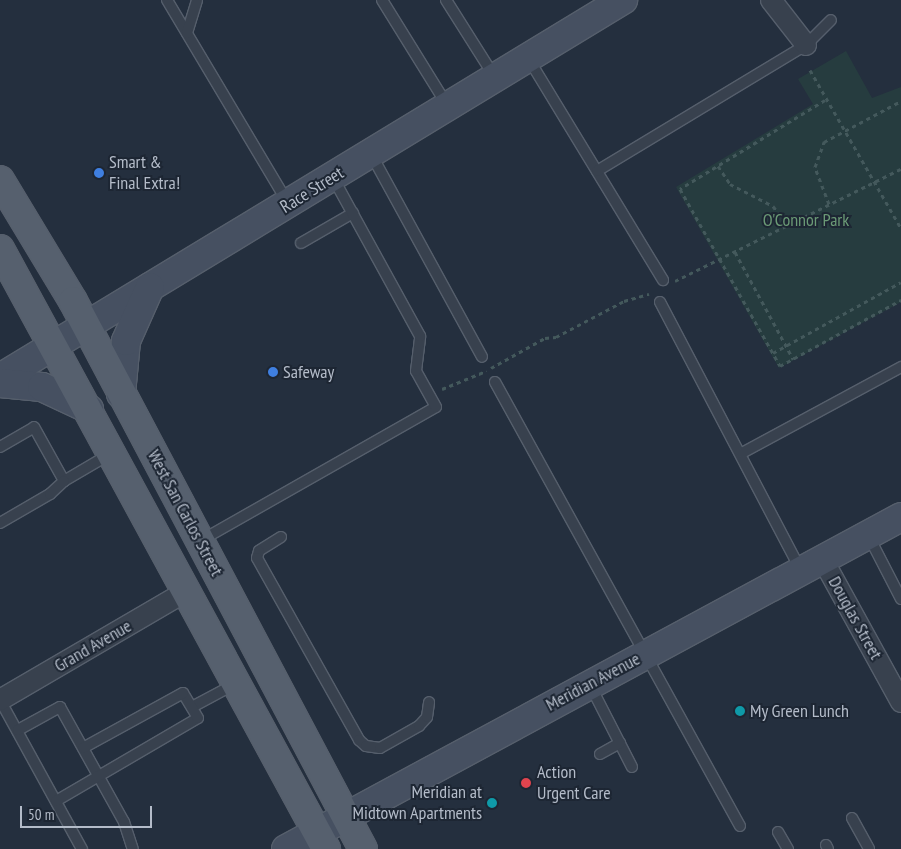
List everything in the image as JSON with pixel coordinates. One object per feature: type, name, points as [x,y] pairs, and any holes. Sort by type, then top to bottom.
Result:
[{"type":"main road","name":"Race Street","points":[[0,378],[85,324],[289,204],[370,152],[623,0]]},
{"type":"main road","name":"West San Carlos Street","points":[[0,180],[85,324],[363,849]]},
{"type":"main road","name":"West San Carlos Street","points":[[0,248],[89,409],[185,592],[322,841]]},
{"type":"main road","points":[[121,394],[126,341],[150,287]]},
{"type":"main road","points":[[0,383],[42,387],[89,409]]},
{"type":"main road","name":"Meridian Avenue","points":[[286,849],[322,841],[345,816],[901,517]]},
{"type":"street","points":[[771,0],[806,44]]},
{"type":"street","name":"Douglas Street","points":[[812,566],[901,702]]},
{"type":"street","name":"Grand Avenue","points":[[0,700],[185,592]]},
{"type":"lane","points":[[167,0],[289,204]]},
{"type":"lane","points":[[187,33],[197,0]]},
{"type":"lane","points":[[382,0],[447,105]]},
{"type":"lane","points":[[446,0],[494,77]]},
{"type":"lane","points":[[596,171],[806,44],[831,20]]},
{"type":"lane","points":[[528,57],[665,283]]},
{"type":"lane","points":[[370,152],[482,357]]},
{"type":"lane","points":[[199,541],[436,407],[416,371],[420,336],[332,177]]},
{"type":"lane","points":[[301,243],[353,213]]},
{"type":"lane","points":[[660,302],[742,453],[769,515],[812,566]]},
{"type":"lane","points":[[742,453],[901,367]]},
{"type":"lane","points":[[495,382],[740,826]]},
{"type":"lane","points":[[0,447],[34,427],[64,481]]},
{"type":"lane","points":[[0,523],[50,494],[64,481],[112,454]]},
{"type":"lane","points":[[868,535],[901,599]]},
{"type":"lane","points":[[281,537],[259,551],[257,558],[359,740],[366,746],[380,748],[419,726],[427,717],[429,702]]},
{"type":"lane","points":[[192,707],[235,684]]},
{"type":"lane","points":[[589,684],[632,767]]},
{"type":"lane","points":[[56,801],[198,718],[183,693],[83,748]]},
{"type":"lane","points":[[0,700],[82,849]]},
{"type":"lane","points":[[18,730],[60,707],[124,822],[133,849]]},
{"type":"lane","points":[[600,754],[620,743]]},
{"type":"lane","points":[[852,818],[869,849]]},
{"type":"lane","points":[[778,832],[788,849]]},
{"type":"path","points":[[810,70],[825,100],[901,228]]},
{"type":"path","points":[[825,100],[680,189],[722,258],[780,366],[901,300]]},
{"type":"path","points":[[829,204],[814,167],[824,142],[842,129],[901,101]]},
{"type":"path","points":[[718,166],[730,184],[773,206],[787,225]]},
{"type":"path","points":[[665,283],[736,252],[901,169]]},
{"type":"path","points":[[736,252],[793,359]]},
{"type":"path","points":[[773,353],[901,282]]},
{"type":"path","points":[[442,389],[463,383],[545,338],[556,337],[624,302],[652,292]]},
{"type":"green space","name":"O'Connor Park","points":[[846,51],[872,98],[901,87],[901,302],[779,368],[676,187],[813,104],[798,79]]},
{"type":"place","name":"Smart & Final Extra!","points":[[99,173]]},
{"type":"place","name":"Safeway","points":[[273,372]]},
{"type":"place","name":"My Green Lunch","points":[[740,711]]},
{"type":"place","name":"Action Urgent Care","points":[[526,783]]},
{"type":"place","name":"Meridian at Midtown Apartments","points":[[492,803]]}]
